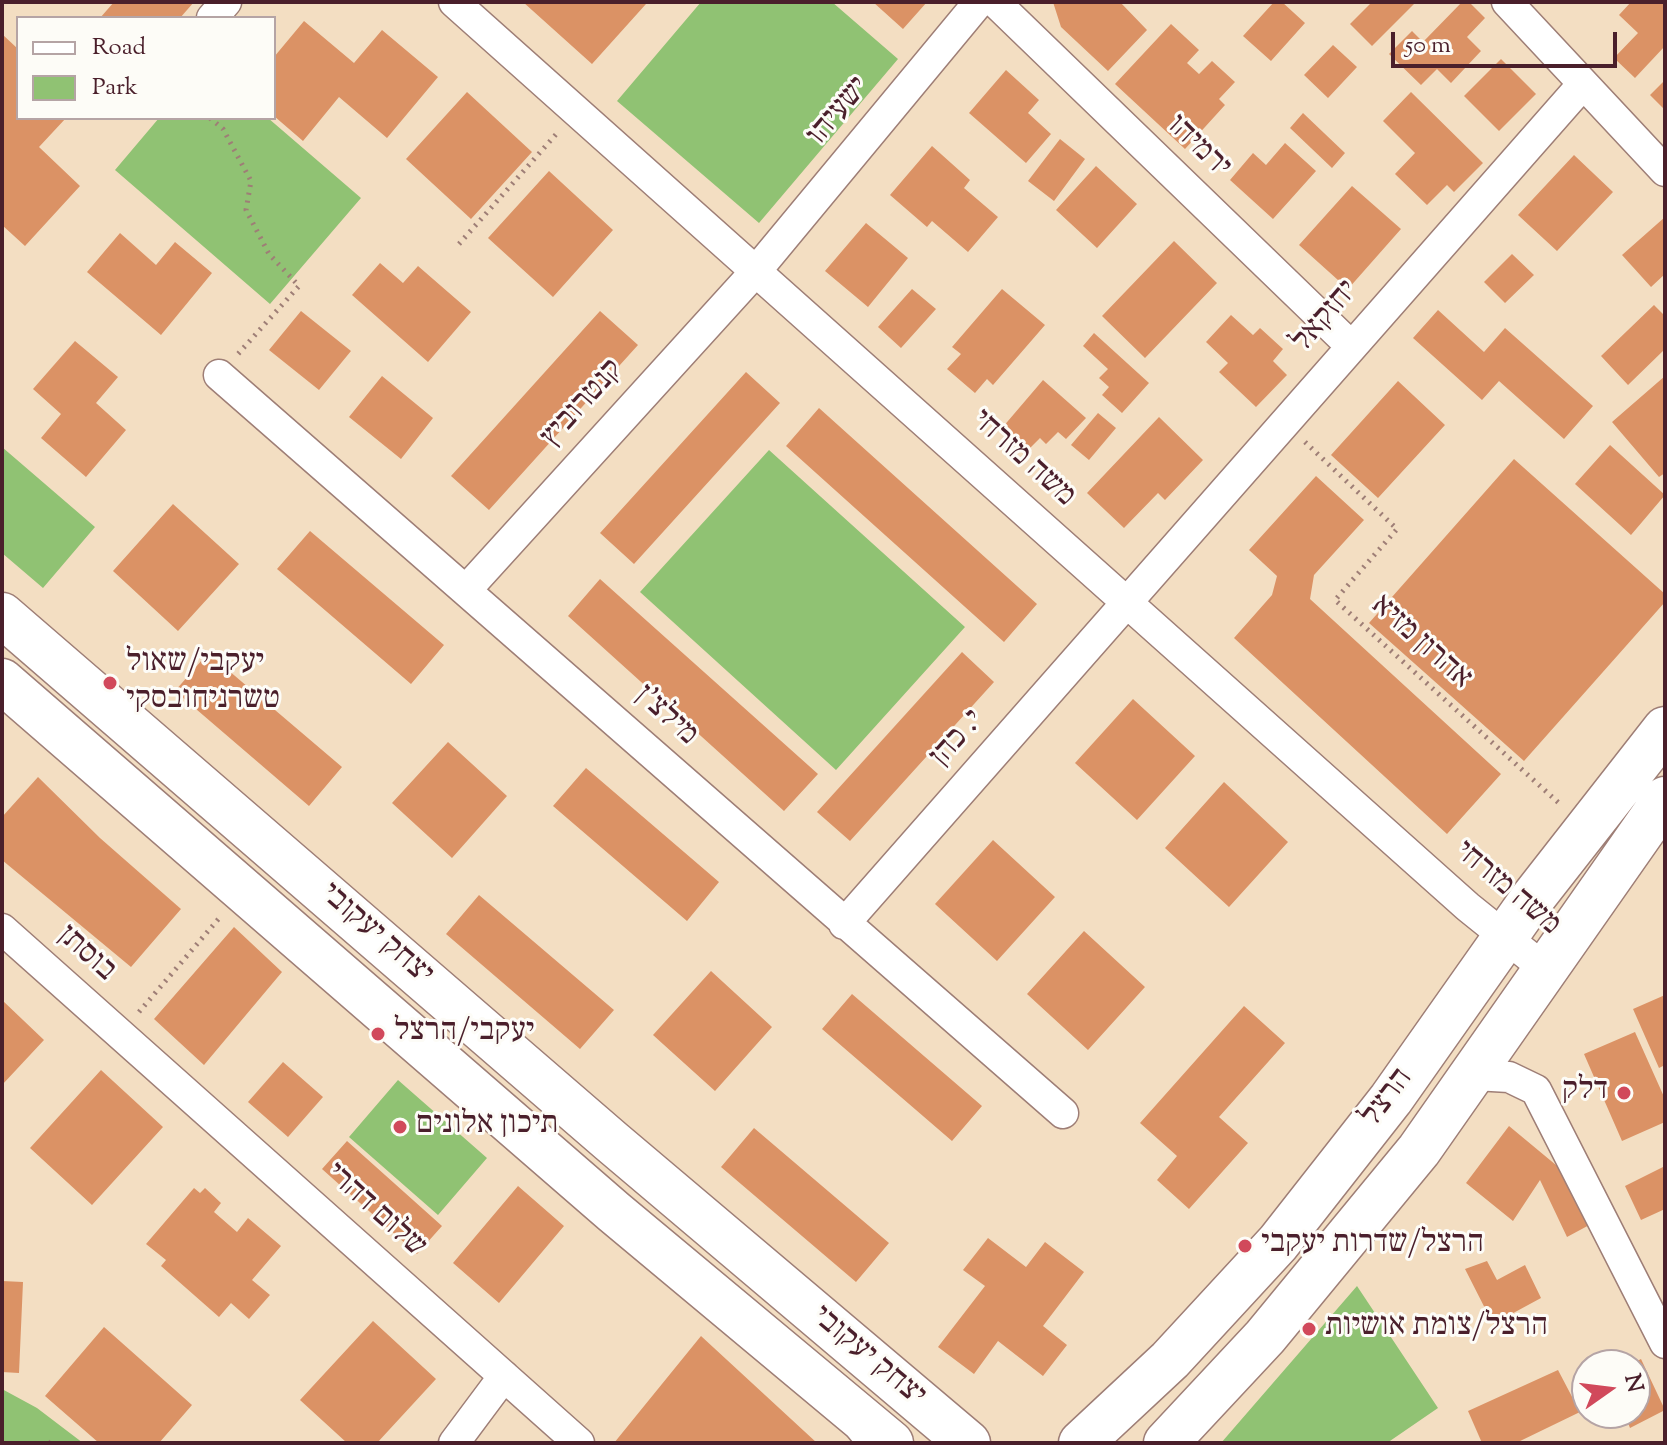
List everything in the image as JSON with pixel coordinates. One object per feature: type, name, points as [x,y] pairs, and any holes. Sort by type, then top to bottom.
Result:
[{"type":"main road","name":"יצחק יעקובי","points":[[2,615],[612,1142],[968,1443]]},
{"type":"main road","name":"יצחק יעקובי","points":[[2,681],[614,1212],[880,1436]]},
{"type":"main road","name":"הרצל","points":[[1081,1443],[1170,1360],[1278,1243],[1391,1099],[1585,828],[1665,729]]},
{"type":"main road","name":"הרצל","points":[[1166,1443],[1304,1292],[1475,1075],[1545,969],[1665,799]]},
{"type":"street","name":"משה מזרחי","points":[[454,2],[1506,940],[1545,969]]},
{"type":"street","name":"ישעיהו","points":[[756,271],[979,2]]},
{"type":"street","name":"ירמיהו","points":[[995,2],[1350,345]]},
{"type":"street","points":[[1507,2],[1665,171]]},
{"type":"street","name":"יחזקאל","points":[[1128,604],[1350,345],[1583,84]]},
{"type":"street","name":"קנטרוביץ","points":[[467,589],[756,271]]},
{"type":"street","name":"מילצ'ן","points":[[219,375],[1063,1113]]},
{"type":"street","name":"י. כהן","points":[[844,924],[1128,604]]},
{"type":"street","name":"בוסתן","points":[[2,929],[120,1034]]},
{"type":"street","name":"שלום דהרי","points":[[120,1034],[579,1443]]},
{"type":"street","points":[[1475,1075],[1509,1077],[1536,1090],[1665,1343]]},
{"type":"street","points":[[454,1443],[504,1376]]},
{"type":"path","points":[[459,244],[577,111]]},
{"type":"path","points":[[212,120],[223,129],[251,181],[246,210],[269,254],[299,286],[219,375]]},
{"type":"path","name":"אהרון מזיא","points":[[1284,422],[1397,529],[1335,600],[1585,828]]},
{"type":"path","points":[[120,1034],[244,890]]},
{"type":"green space","points":[[701,2],[832,2],[898,59],[759,223],[617,101]]},
{"type":"green space","points":[[157,120],[270,120],[361,198],[270,304],[115,170]]},
{"type":"green space","points":[[2,447],[95,527],[43,588],[2,553]]},
{"type":"green space","points":[[769,450],[965,627],[836,770],[640,592]]},
{"type":"green space","points":[[398,1080],[487,1158],[438,1215],[349,1137]]},
{"type":"green space","points":[[1357,1286],[1438,1408],[1387,1443],[1221,1443]]},
{"type":"green space","points":[[2,1389],[37,1408],[83,1443],[2,1443]]},
{"type":"building","points":[[114,2],[194,2],[182,16],[102,16]]},
{"type":"building","points":[[523,2],[643,2],[646,4],[592,64]]},
{"type":"building","points":[[873,2],[927,2],[903,29]]},
{"type":"building","points":[[1053,2],[1120,2],[1147,30],[1108,71],[1061,27]]},
{"type":"building","points":[[1274,2],[1282,2],[1305,23],[1271,61],[1243,36]]},
{"type":"building","points":[[1372,2],[1416,2],[1372,46],[1350,24]]},
{"type":"building","points":[[1462,2],[1469,2],[1485,18],[1467,37],[1481,51],[1451,83],[1437,69],[1421,85],[1389,54],[1412,31],[1423,42]]},
{"type":"building","points":[[1631,2],[1665,2],[1665,46],[1635,78],[1614,58],[1638,33],[1619,15]]},
{"type":"building","points":[[304,21],[354,63],[382,30],[438,77],[387,138],[339,97],[303,141],[276,118],[276,55]]},
{"type":"building","points":[[1171,24],[1199,50],[1187,63],[1199,74],[1212,61],[1235,82],[1219,99],[1225,105],[1185,149],[1115,84]]},
{"type":"building","points":[[2,34],[16,47],[16,120],[64,120],[39,147],[80,186],[25,246],[2,225]]},
{"type":"building","points":[[1333,45],[1357,67],[1328,98],[1304,75]]},
{"type":"building","points":[[1501,59],[1536,94],[1499,131],[1464,96]]},
{"type":"building","points":[[1006,70],[1039,100],[1028,113],[1051,134],[1026,163],[969,113]]},
{"type":"building","points":[[1665,80],[1665,110],[1650,95]]},
{"type":"building","points":[[467,92],[532,152],[471,219],[406,159]]},
{"type":"building","points":[[1411,92],[1483,163],[1454,192],[1447,185],[1427,205],[1395,174],[1415,153],[1383,121]]},
{"type":"building","points":[[1303,113],[1345,153],[1332,168],[1290,128]]},
{"type":"building","points":[[1060,139],[1085,159],[1054,201],[1028,181]]},
{"type":"building","points":[[1285,143],[1316,171],[1273,219],[1230,180],[1253,153],[1266,165]]},
{"type":"building","points":[[932,146],[970,180],[964,188],[998,217],[968,252],[932,221],[927,227],[890,195]]},
{"type":"building","points":[[1574,155],[1613,192],[1557,251],[1518,215]]},
{"type":"building","points":[[1096,166],[1137,204],[1097,248],[1056,210]]},
{"type":"building","points":[[549,171],[613,230],[553,297],[488,238]]},
{"type":"building","points":[[1352,186],[1401,229],[1348,289],[1299,245]]},
{"type":"building","points":[[1665,217],[1665,274],[1651,287],[1622,255]]},
{"type":"building","points":[[866,223],[908,258],[868,307],[825,271]]},
{"type":"building","points":[[120,233],[156,265],[175,242],[212,273],[161,335],[87,272]]},
{"type":"building","points":[[1174,241],[1217,283],[1145,358],[1102,316]]},
{"type":"building","points":[[1512,254],[1534,275],[1505,303],[1484,282]]},
{"type":"building","points":[[380,263],[403,283],[418,266],[471,312],[428,362],[352,295]]},
{"type":"building","points":[[912,289],[936,309],[901,348],[878,327]]},
{"type":"building","points":[[1002,289],[1045,325],[993,385],[987,379],[975,393],[947,369],[961,354],[952,347]]},
{"type":"building","points":[[1654,305],[1665,316],[1665,349],[1628,385],[1601,356]]},
{"type":"building","points":[[1438,310],[1484,352],[1505,328],[1593,406],[1564,439],[1499,381],[1482,400],[1413,338]]},
{"type":"building","points":[[301,311],[351,351],[319,390],[269,350]]},
{"type":"building","points":[[600,311],[638,345],[489,510],[451,476]]},
{"type":"building","points":[[1231,315],[1253,335],[1260,328],[1283,349],[1273,361],[1287,375],[1256,407],[1219,372],[1228,363],[1206,342]]},
{"type":"building","points":[[1094,333],[1149,383],[1122,413],[1102,395],[1109,387],[1099,378],[1108,369],[1083,346]]},
{"type":"building","points":[[75,341],[118,377],[96,403],[126,430],[86,477],[41,438],[61,414],[33,389]]},
{"type":"building","points":[[746,372],[780,403],[634,564],[600,533]]},
{"type":"building","points":[[382,376],[433,418],[401,459],[349,417]]},
{"type":"building","points":[[1665,376],[1665,473],[1659,477],[1612,422]]},
{"type":"building","points":[[1043,380],[1086,418],[1066,439],[1058,432],[1046,444],[1040,438],[1027,451],[1002,428]]},
{"type":"building","points":[[1398,381],[1445,425],[1378,498],[1331,455]]},
{"type":"building","points":[[819,408],[1037,604],[1004,642],[786,446]]},
{"type":"building","points":[[1098,413],[1116,428],[1089,460],[1071,445]]},
{"type":"building","points":[[1159,417],[1203,460],[1165,500],[1158,493],[1124,528],[1087,493]]},
{"type":"building","points":[[1610,445],[1665,495],[1631,535],[1575,484]]},
{"type":"building","points":[[1514,459],[1665,594],[1665,602],[1524,761],[1369,623]]},
{"type":"building","points":[[1316,476],[1364,520],[1314,575],[1310,599],[1501,774],[1447,834],[1234,638],[1272,595],[1277,576],[1249,550]]},
{"type":"building","points":[[173,504],[239,564],[178,631],[113,571]]},
{"type":"building","points":[[310,531],[444,645],[411,684],[277,569]]},
{"type":"building","points":[[600,579],[818,774],[784,811],[568,616]]},
{"type":"building","points":[[962,652],[994,682],[850,841],[817,812]]},
{"type":"building","points":[[208,653],[342,767],[309,806],[175,691]]},
{"type":"building","points":[[1133,699],[1195,756],[1137,820],[1075,763]]},
{"type":"building","points":[[448,742],[507,796],[452,858],[392,803]]},
{"type":"building","points":[[586,768],[719,882],[687,921],[553,806]]},
{"type":"building","points":[[38,777],[100,838],[181,909],[131,967],[2,860],[2,817]]},
{"type":"building","points":[[1224,782],[1288,842],[1229,907],[1165,848]]},
{"type":"building","points":[[993,840],[1055,897],[997,961],[935,904]]},
{"type":"building","points":[[479,895],[614,1010],[580,1049],[446,934]]},
{"type":"building","points":[[234,927],[282,972],[204,1065],[154,1019]]},
{"type":"building","points":[[1084,931],[1145,987],[1088,1050],[1027,994]]},
{"type":"building","points":[[711,971],[772,1027],[715,1091],[653,1035]]},
{"type":"building","points":[[852,994],[982,1106],[952,1141],[822,1029]]},
{"type":"building","points":[[1665,995],[1665,1065],[1659,1068],[1633,1009]]},
{"type":"building","points":[[2,1000],[44,1040],[2,1085]]},
{"type":"building","points":[[1244,1006],[1285,1043],[1219,1117],[1248,1143],[1189,1209],[1157,1180],[1177,1156],[1140,1123]]},
{"type":"building","points":[[1635,1032],[1665,1099],[1665,1122],[1622,1141],[1584,1054]]},
{"type":"building","points":[[283,1062],[323,1097],[288,1137],[248,1102]]},
{"type":"building","points":[[101,1070],[163,1127],[92,1205],[30,1148]]},
{"type":"building","points":[[1509,1126],[1568,1175],[1593,1223],[1567,1237],[1540,1180],[1513,1221],[1466,1183]]},
{"type":"building","points":[[754,1128],[889,1243],[856,1282],[721,1167]]},
{"type":"building","points":[[347,1141],[442,1226],[417,1254],[322,1169]]},
{"type":"building","points":[[1665,1166],[1665,1209],[1641,1220],[1625,1186]]},
{"type":"building","points":[[518,1186],[564,1226],[499,1303],[453,1263]]},
{"type":"building","points":[[194,1188],[200,1193],[205,1188],[221,1203],[214,1212],[237,1232],[248,1218],[281,1246],[252,1280],[270,1295],[249,1319],[231,1303],[219,1317],[161,1266],[166,1260],[146,1244]]},
{"type":"building","points":[[988,1238],[1026,1267],[1045,1242],[1084,1272],[1043,1326],[1067,1345],[1043,1376],[998,1341],[974,1374],[938,1347],[985,1286],[963,1270]]},
{"type":"building","points":[[1487,1261],[1497,1280],[1525,1265],[1541,1298],[1493,1324],[1465,1269]]},
{"type":"building","points":[[2,1281],[23,1282],[19,1373],[2,1372]]},
{"type":"building","points":[[373,1321],[436,1379],[377,1443],[347,1443],[300,1400]]},
{"type":"building","points":[[104,1327],[192,1405],[159,1443],[99,1443],[45,1396]]},
{"type":"building","points":[[701,1336],[817,1443],[614,1443]]},
{"type":"building","points":[[1558,1370],[1571,1395],[1571,1416],[1516,1443],[1482,1443],[1468,1411]]},
{"type":"building","points":[[1651,1380],[1665,1410],[1651,1417]]},
{"type":"place","name":"יעקבי/שאול טשרניחובסקי","points":[[110,683]]},
{"type":"place","name":"יעקבי/הרצל","points":[[378,1034]]},
{"type":"place","name":"דלק","points":[[1624,1093]]},
{"type":"place","name":"תיכון אלונים","points":[[400,1127]]},
{"type":"place","name":"הרצל/שדרות יעקבי","points":[[1245,1246]]},
{"type":"place","name":"הרצל/צומת אושיות","points":[[1309,1329]]}]
